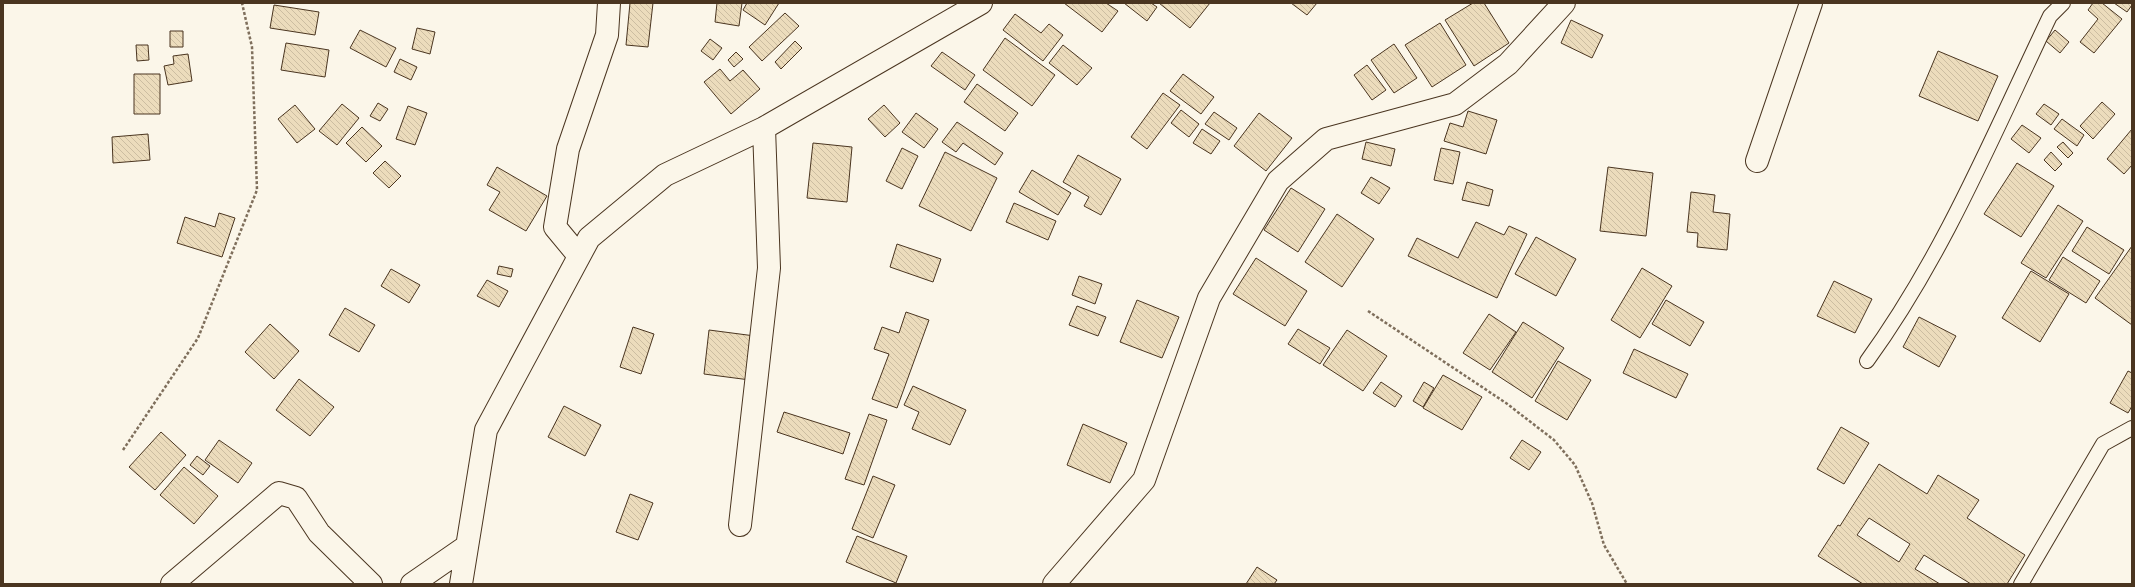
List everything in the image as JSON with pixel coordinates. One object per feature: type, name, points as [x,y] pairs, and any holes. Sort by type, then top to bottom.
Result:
[{"type":"street","points":[[579,256],[555,227],[568,150],[607,35],[609,3]]},
{"type":"street","points":[[461,584],[486,430],[589,238],[665,175],[764,128],[981,3]]},
{"type":"street","points":[[1054,584],[1144,480],[1209,298],[1278,181],[1326,139],[1455,104],[1508,64],[1564,3]]},
{"type":"street","points":[[1757,162],[1811,3]]},
{"type":"street","points":[[740,525],[769,268],[764,128]]},
{"type":"street","points":[[172,584],[279,493],[296,498],[319,533],[371,584]]},
{"type":"street","points":[[412,584],[467,546]]},
{"type":"lane","points":[[1867,361],[1896,321],[1957,212],[2050,16],[2063,3]]},
{"type":"lane","points":[[2021,584],[2103,444],[2132,428]]},
{"type":"path","points":[[123,450],[198,338],[257,190],[252,47],[242,3]]},
{"type":"path","points":[[1368,311],[1506,403],[1554,440],[1575,465],[1592,503],[1604,545],[1627,584]]},
{"type":"building","points":[[630,3],[653,3],[648,47],[626,45]]},
{"type":"building","points":[[717,3],[742,3],[739,26],[715,22]]},
{"type":"building","points":[[747,3],[779,3],[765,25],[743,10]]},
{"type":"building","points":[[1064,3],[1106,3],[1118,11],[1102,32]]},
{"type":"building","points":[[1124,3],[1151,3],[1157,7],[1147,21]]},
{"type":"building","points":[[1159,3],[1210,3],[1190,28]]},
{"type":"building","points":[[1291,3],[1317,3],[1307,15]]},
{"type":"building","points":[[1473,3],[1484,3],[1509,43],[1474,66],[1445,20]]},
{"type":"building","points":[[2093,3],[2102,3],[2122,19],[2094,53],[2080,42],[2098,19],[2088,10]]},
{"type":"building","points":[[2114,3],[2132,3],[2132,5],[2127,12]]},
{"type":"building","points":[[274,5],[319,12],[315,35],[270,28]]},
{"type":"building","points":[[785,13],[799,26],[762,61],[749,47]]},
{"type":"building","points":[[1015,14],[1041,33],[1049,24],[1063,35],[1043,61],[1003,30]]},
{"type":"building","points":[[1571,20],[1603,35],[1592,58],[1561,43]]},
{"type":"building","points":[[1440,23],[1466,65],[1432,87],[1405,45]]},
{"type":"building","points":[[417,28],[435,32],[430,54],[412,49]]},
{"type":"building","points":[[360,30],[396,48],[386,67],[350,48]]},
{"type":"building","points":[[2055,30],[2069,42],[2060,53],[2046,41]]},
{"type":"building","points":[[170,31],[183,31],[183,47],[170,47]]},
{"type":"building","points":[[1005,38],[1055,75],[1032,106],[983,70]]},
{"type":"building","points":[[710,39],[722,48],[713,60],[701,51]]},
{"type":"building","points":[[795,41],[802,48],[781,69],[775,62]]},
{"type":"building","points":[[286,43],[329,50],[325,77],[281,70]]},
{"type":"building","points":[[1394,44],[1417,78],[1394,93],[1371,60]]},
{"type":"building","points":[[136,45],[148,45],[149,60],[137,61]]},
{"type":"building","points":[[1063,45],[1092,68],[1077,85],[1049,63]]},
{"type":"building","points":[[1938,51],[1998,76],[1978,121],[1919,96]]},
{"type":"building","points":[[736,52],[743,59],[734,67],[728,60]]},
{"type":"building","points":[[942,52],[975,75],[965,90],[931,66]]},
{"type":"building","points":[[188,54],[192,81],[168,85],[164,66],[174,64],[173,56]]},
{"type":"building","points":[[400,59],[417,67],[411,80],[394,72]]},
{"type":"building","points":[[1367,65],[1386,90],[1372,100],[1354,75]]},
{"type":"building","points":[[720,69],[730,81],[743,70],[760,89],[731,114],[704,82]]},
{"type":"building","points":[[134,74],[160,74],[160,114],[134,114]]},
{"type":"building","points":[[1183,74],[1214,97],[1201,114],[1170,91]]},
{"type":"building","points":[[977,84],[1018,113],[1005,131],[964,102]]},
{"type":"building","points":[[1163,93],[1180,105],[1147,149],[1131,137]]},
{"type":"building","points":[[2102,102],[2115,114],[2093,139],[2080,126]]},
{"type":"building","points":[[378,103],[388,109],[380,121],[370,116]]},
{"type":"building","points":[[342,104],[359,118],[337,145],[319,131]]},
{"type":"building","points":[[2044,104],[2059,114],[2051,125],[2036,114]]},
{"type":"building","points":[[295,105],[315,129],[297,143],[278,119]]},
{"type":"building","points":[[884,105],[900,123],[885,137],[868,119]]},
{"type":"building","points":[[408,106],[427,113],[415,145],[396,139]]},
{"type":"building","points":[[1181,110],[1199,124],[1189,137],[1171,123]]},
{"type":"building","points":[[1468,111],[1497,120],[1486,154],[1444,141],[1450,123],[1463,127]]},
{"type":"building","points":[[1214,112],[1237,128],[1229,140],[1205,124]]},
{"type":"building","points":[[916,113],[938,129],[924,148],[902,132]]},
{"type":"building","points":[[1259,113],[1292,138],[1266,171],[1234,146]]},
{"type":"building","points":[[2062,119],[2084,135],[2077,146],[2054,129]]},
{"type":"building","points":[[957,122],[1003,153],[995,165],[963,143],[956,152],[942,142]]},
{"type":"building","points":[[2022,125],[2041,138],[2029,153],[2011,139]]},
{"type":"building","points":[[362,127],[382,146],[366,162],[346,143]]},
{"type":"building","points":[[1202,129],[1220,141],[1211,154],[1193,143]]},
{"type":"building","points":[[2132,129],[2132,165],[2124,174],[2107,159]]},
{"type":"building","points":[[148,134],[150,160],[113,163],[112,137]]},
{"type":"building","points":[[1366,142],[1395,149],[1391,166],[1362,159]]},
{"type":"building","points":[[2063,142],[2073,153],[2068,158],[2057,147]]},
{"type":"building","points":[[813,143],[852,147],[847,202],[807,198]]},
{"type":"building","points":[[902,148],[918,156],[902,189],[886,181]]},
{"type":"building","points":[[1441,148],[1460,152],[1453,184],[1434,180]]},
{"type":"building","points":[[945,152],[997,178],[971,231],[919,206]]},
{"type":"building","points":[[2051,152],[2062,164],[2055,171],[2044,160]]},
{"type":"building","points":[[1078,155],[1121,179],[1101,215],[1084,206],[1089,197],[1063,182]]},
{"type":"building","points":[[385,161],[401,176],[389,188],[373,173]]},
{"type":"building","points":[[2017,163],[2054,186],[2021,237],[1984,214]]},
{"type":"building","points":[[497,167],[547,196],[526,231],[489,210],[500,192],[487,185]]},
{"type":"building","points":[[1608,167],[1653,173],[1646,236],[1600,231]]},
{"type":"building","points":[[1032,170],[1071,193],[1058,215],[1019,192]]},
{"type":"building","points":[[1371,177],[1390,188],[1379,204],[1361,193]]},
{"type":"building","points":[[1467,182],[1493,190],[1489,206],[1462,200]]},
{"type":"building","points":[[1291,188],[1325,209],[1298,252],[1264,230]]},
{"type":"building","points":[[1691,192],[1715,195],[1713,212],[1730,214],[1727,250],[1697,247],[1698,233],[1687,232]]},
{"type":"building","points":[[1014,203],[1056,221],[1048,240],[1006,222]]},
{"type":"building","points":[[2058,205],[2083,221],[2046,278],[2021,263]]},
{"type":"building","points":[[219,213],[235,218],[222,257],[177,243],[185,217],[215,227]]},
{"type":"building","points":[[1337,214],[1374,239],[1342,287],[1305,262]]},
{"type":"building","points":[[1476,222],[1504,235],[1509,226],[1527,234],[1497,298],[1408,256],[1417,238],[1458,258]]},
{"type":"building","points":[[2087,227],[2124,250],[2109,274],[2072,251]]},
{"type":"building","points":[[1536,237],[1576,259],[1556,296],[1515,274]]},
{"type":"building","points":[[897,244],[941,259],[933,282],[890,267]]},
{"type":"building","points":[[2132,246],[2132,325],[2095,298]]},
{"type":"building","points":[[2063,257],[2100,281],[2086,303],[2049,280]]},
{"type":"building","points":[[1256,258],[1307,291],[1285,326],[1233,294]]},
{"type":"building","points":[[499,266],[513,269],[511,277],[497,274]]},
{"type":"building","points":[[1642,268],[1672,286],[1640,338],[1611,320]]},
{"type":"building","points":[[391,269],[420,285],[409,303],[381,286]]},
{"type":"building","points":[[2031,271],[2069,294],[2040,342],[2002,318]]},
{"type":"building","points":[[1079,276],[1102,284],[1095,304],[1072,295]]},
{"type":"building","points":[[487,280],[508,291],[499,307],[477,296]]},
{"type":"building","points":[[1834,281],[1872,299],[1855,333],[1817,316]]},
{"type":"building","points":[[1137,300],[1179,317],[1162,358],[1120,342]]},
{"type":"building","points":[[1666,300],[1704,322],[1690,346],[1652,324]]},
{"type":"building","points":[[1077,306],[1106,317],[1098,336],[1069,325]]},
{"type":"building","points":[[345,308],[375,325],[359,352],[329,335]]},
{"type":"building","points":[[906,312],[929,320],[897,408],[872,399],[889,354],[874,349],[882,327],[899,333]]},
{"type":"building","points":[[1489,314],[1516,332],[1490,370],[1463,353]]},
{"type":"building","points":[[1919,317],[1956,336],[1939,367],[1903,347]]},
{"type":"building","points":[[1523,322],[1564,348],[1532,398],[1492,372]]},
{"type":"building","points":[[270,324],[299,351],[274,379],[245,352]]},
{"type":"building","points":[[633,327],[654,334],[641,374],[620,367]]},
{"type":"building","points":[[1298,329],[1330,348],[1320,364],[1288,344]]},
{"type":"building","points":[[709,330],[755,336],[750,380],[704,374]]},
{"type":"building","points":[[1347,330],[1387,356],[1363,391],[1323,365]]},
{"type":"building","points":[[1634,349],[1688,374],[1676,398],[1623,373]]},
{"type":"building","points":[[1558,361],[1591,380],[1567,420],[1535,401]]},
{"type":"building","points":[[2128,371],[2132,373],[2132,406],[2128,413],[2110,403]]},
{"type":"building","points":[[1443,375],[1482,397],[1462,430],[1423,408]]},
{"type":"building","points":[[299,379],[334,407],[310,436],[276,410]]},
{"type":"building","points":[[1381,382],[1402,396],[1395,407],[1373,393]]},
{"type":"building","points":[[1424,382],[1434,388],[1423,407],[1413,401]]},
{"type":"building","points":[[913,386],[966,410],[950,445],[912,429],[919,412],[904,405]]},
{"type":"building","points":[[564,406],[601,425],[585,456],[548,437]]},
{"type":"building","points":[[784,412],[850,433],[843,454],[777,432]]},
{"type":"building","points":[[869,414],[887,420],[864,485],[845,479]]},
{"type":"building","points":[[1083,424],[1127,443],[1110,483],[1067,465]]},
{"type":"building","points":[[1841,427],[1869,443],[1844,484],[1817,469]]},
{"type":"building","points":[[161,432],[186,455],[155,490],[129,467]]},
{"type":"building","points":[[219,440],[252,463],[238,483],[205,460]]},
{"type":"building","points":[[1522,440],[1541,452],[1529,470],[1510,458]]},
{"type":"building","points":[[197,456],[210,466],[203,475],[190,465]]},
{"type":"building","points":[[1879,464],[1927,494],[1938,475],[1979,500],[1967,518],[2025,555],[2007,584],[1971,584],[1924,555],[1915,569],[1940,584],[1863,584],[1818,556],[1838,525],[1840,526]],"holes":[[[1869,518],[1910,544],[1899,562],[1857,535]]]},
{"type":"building","points":[[184,467],[218,496],[194,524],[160,495]]},
{"type":"building","points":[[873,476],[895,485],[873,538],[852,529]]},
{"type":"building","points":[[630,494],[653,503],[638,540],[616,532]]},
{"type":"building","points":[[857,536],[907,556],[896,583],[846,562]]},
{"type":"building","points":[[1257,567],[1277,580],[1274,584],[1246,584]]}]
